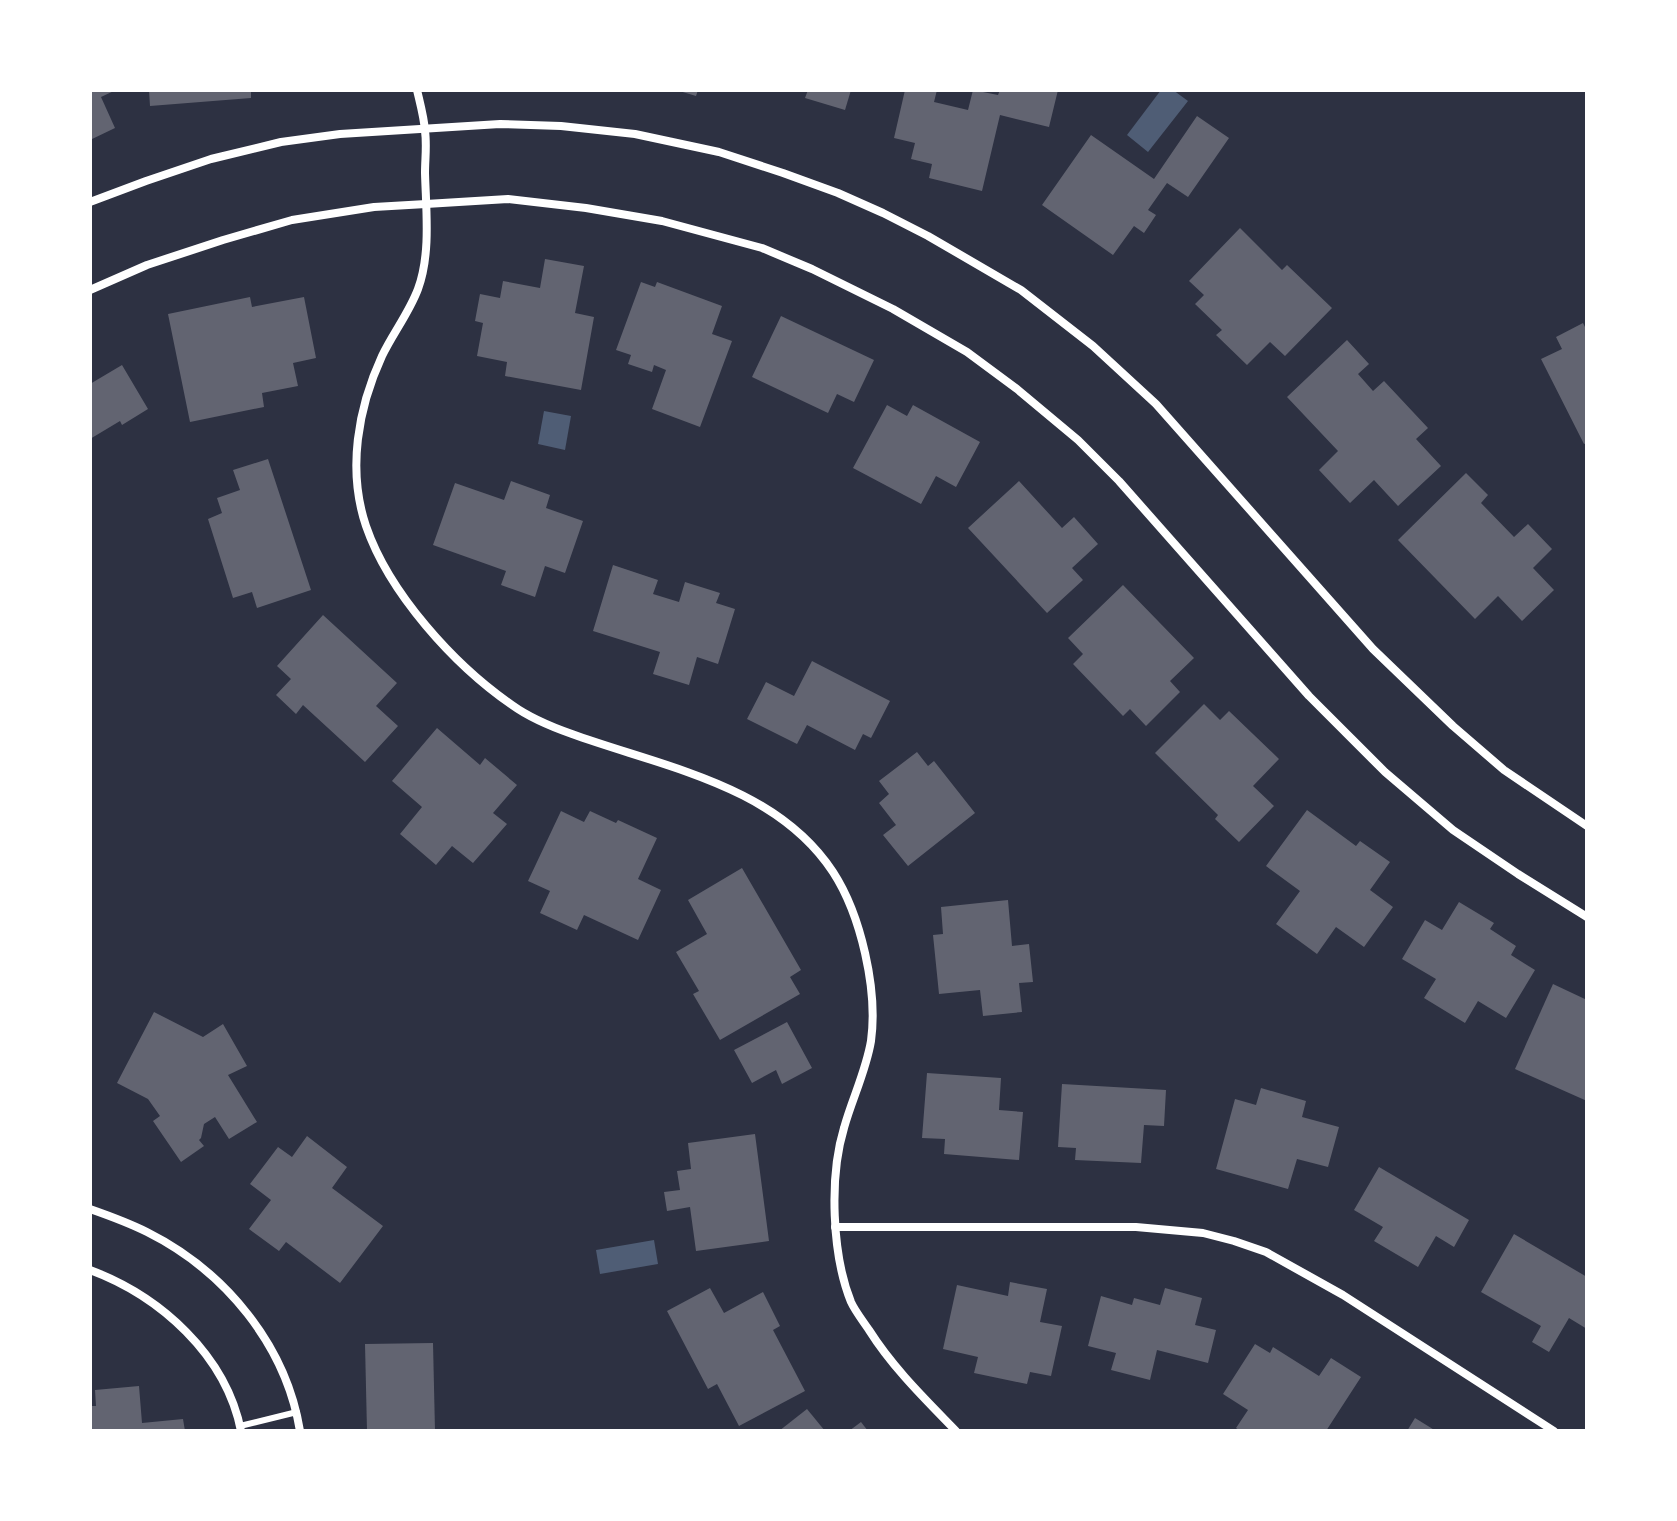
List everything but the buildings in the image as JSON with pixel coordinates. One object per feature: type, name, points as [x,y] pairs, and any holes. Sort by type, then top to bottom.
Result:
[{"type":"street","points":[[417,90],[425,130],[425,256],[418,288],[383,354],[367,393],[357,436],[356,479],[364,520],[376,554],[398,589],[454,657],[514,707],[570,734],[731,789],[773,813],[810,843],[834,874],[851,908],[867,956],[872,1004],[871,1039],[864,1071],[842,1132],[834,1183],[835,1227],[842,1266],[852,1303],[879,1346],[907,1381],[956,1431]]},
{"type":"street","points":[[90,202],[211,159],[281,142],[340,134],[500,124],[561,126],[635,134],[719,152],[797,178],[883,213],[1021,290],[1093,346],[1156,404],[1373,649],[1406,682],[1504,770],[1587,826]]},
{"type":"street","points":[[90,290],[147,265],[223,240],[292,220],[374,207],[508,199],[662,221],[762,248],[893,309],[967,352],[1017,389],[1078,440],[1119,481],[1309,696],[1385,772],[1453,830],[1587,917]]},
{"type":"street","points":[[90,1209],[150,1233],[205,1269],[230,1293],[271,1348],[286,1379],[300,1431]]},
{"type":"street","points":[[835,1227],[1136,1227],[1203,1233],[1234,1241],[1266,1252],[1343,1295],[1554,1431]]},
{"type":"street","points":[[90,1270],[139,1293],[169,1315],[193,1339],[230,1395],[240,1428]]},
{"type":"lane","points":[[240,1428],[297,1412]]},
{"type":"water","points":[[1161,90],[1173,90],[1188,101],[1148,152],[1127,135]]},
{"type":"water","points":[[544,411],[571,416],[565,450],[538,444]]},
{"type":"water","points":[[654,1240],[658,1264],[600,1274],[596,1250]]}]
